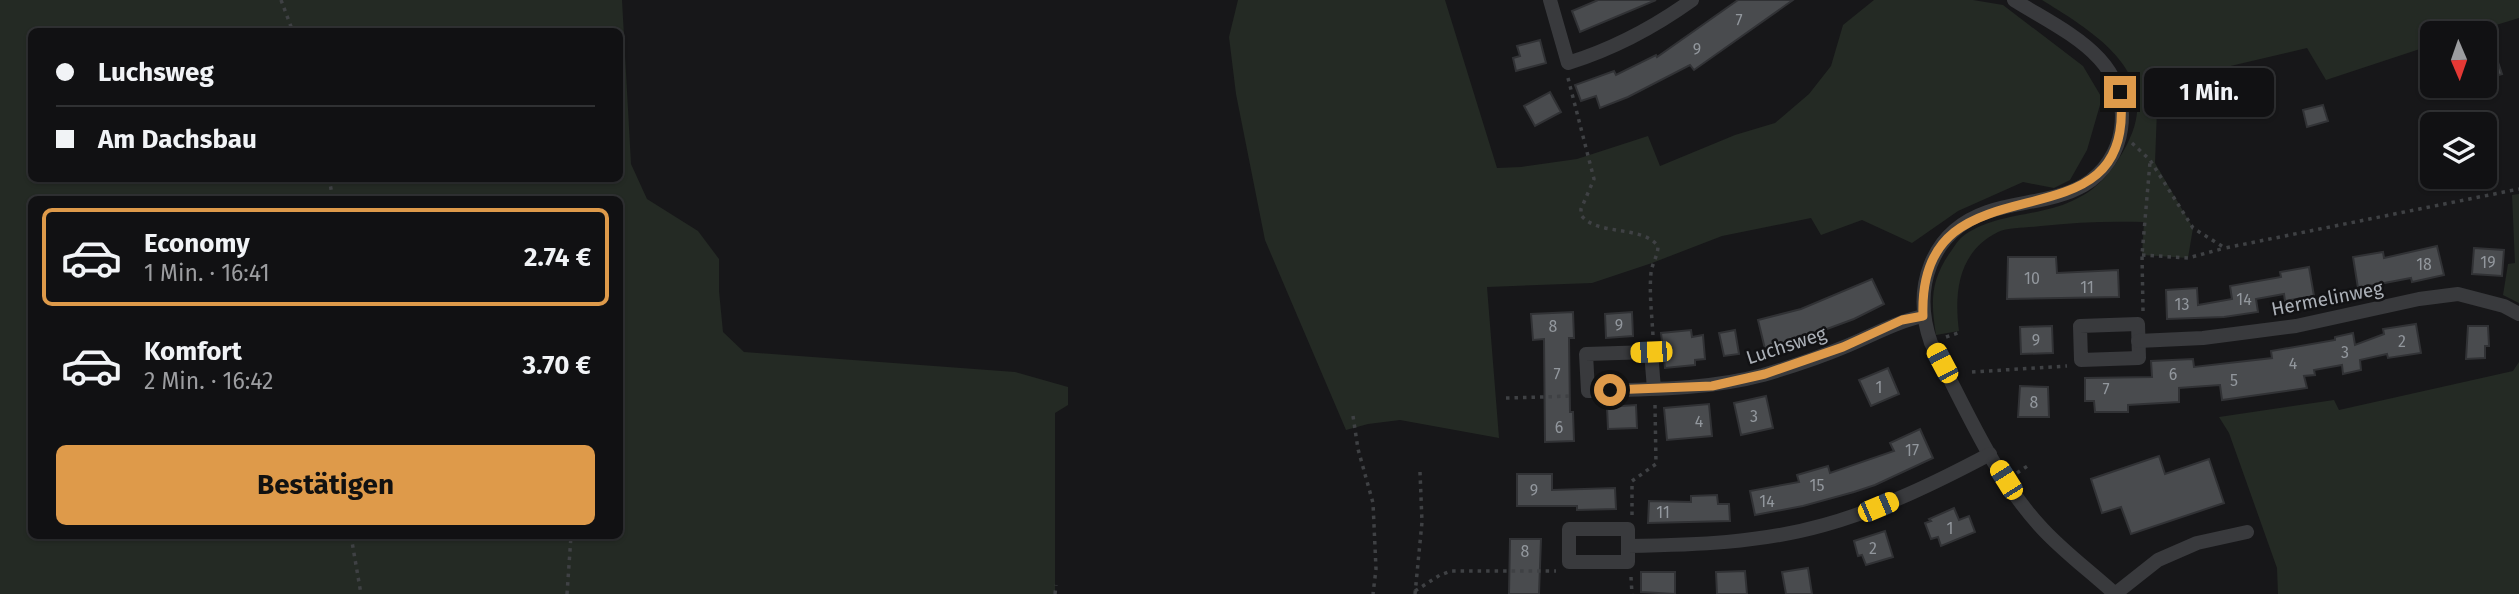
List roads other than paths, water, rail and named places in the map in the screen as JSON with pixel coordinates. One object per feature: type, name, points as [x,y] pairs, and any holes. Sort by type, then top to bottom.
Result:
[{"type":"street","points":[[1550,0],[1568,63],[1598,54],[1631,39],[1692,0]]},
{"type":"street","points":[[2014,0],[2092,49],[2110,70],[2120,92],[2123,115],[2120,135],[2113,155],[2101,172],[2083,185],[2059,195],[1987,212],[1969,220],[1941,245],[1931,263],[1923,297],[1923,316],[1931,343],[1990,454],[2038,524],[2115,594],[2158,560],[2197,543],[2247,532]]},
{"type":"street","name":"Hermelinweg","points":[[2138,341],[2203,338],[2296,326],[2419,299],[2458,294],[2504,306],[2519,314]]},
{"type":"street","name":"Luchsweg","points":[[1654,389],[1651,352],[1586,354],[1588,391],[1654,389],[1712,386],[1765,374],[1843,347],[1902,320],[1923,316]]},
{"type":"street","points":[[2138,324],[2138,341],[2139,358],[2081,360],[2080,326],[2138,324]]},
{"type":"street","points":[[1628,546],[1706,544],[1761,538],[1823,526],[1933,484],[1990,454]]},
{"type":"street","points":[[1569,529],[1628,529],[1628,546],[1628,562],[1569,562],[1569,529]]}]
